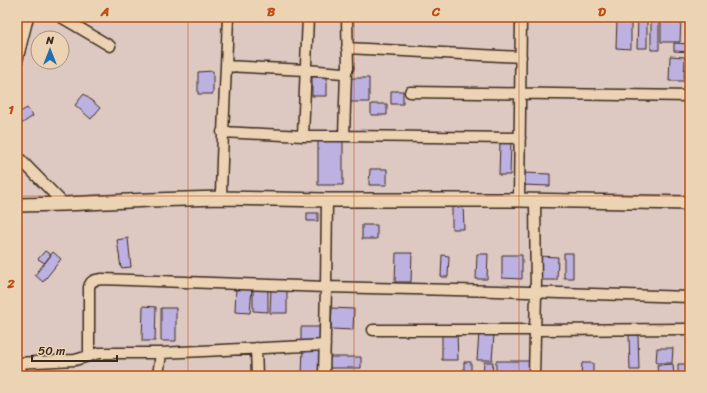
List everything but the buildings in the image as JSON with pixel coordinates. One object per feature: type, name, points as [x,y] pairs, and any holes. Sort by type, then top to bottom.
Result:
[{"type":"main road","points":[[17,364],[20,376]]},
{"type":"street","points":[[17,61],[28,17]]},
{"type":"street","points":[[61,17],[110,46]]},
{"type":"street","points":[[221,198],[222,132],[228,17]]},
{"type":"street","points":[[303,136],[308,17]]},
{"type":"street","points":[[344,136],[346,72],[348,68],[347,17]]},
{"type":"street","points":[[519,200],[521,17]]},
{"type":"street","points":[[347,48],[521,57]]},
{"type":"street","points":[[226,66],[346,72]]},
{"type":"street","points":[[410,92],[690,96]]},
{"type":"street","points":[[222,132],[303,136],[520,138]]},
{"type":"street","points":[[17,156],[64,204]]},
{"type":"street","points":[[17,205],[221,198],[327,200],[535,200],[690,203]]},
{"type":"street","points":[[324,376],[327,200]]},
{"type":"street","points":[[534,376],[536,292],[535,200]]},
{"type":"street","points":[[89,356],[89,287],[90,282],[93,280],[102,279],[690,297]]},
{"type":"street","points":[[373,330],[690,329]]},
{"type":"street","points":[[17,364],[75,360],[99,354],[161,353],[325,345]]},
{"type":"street","points":[[256,348],[257,376]]},
{"type":"street","points":[[158,376],[161,353]]}]
